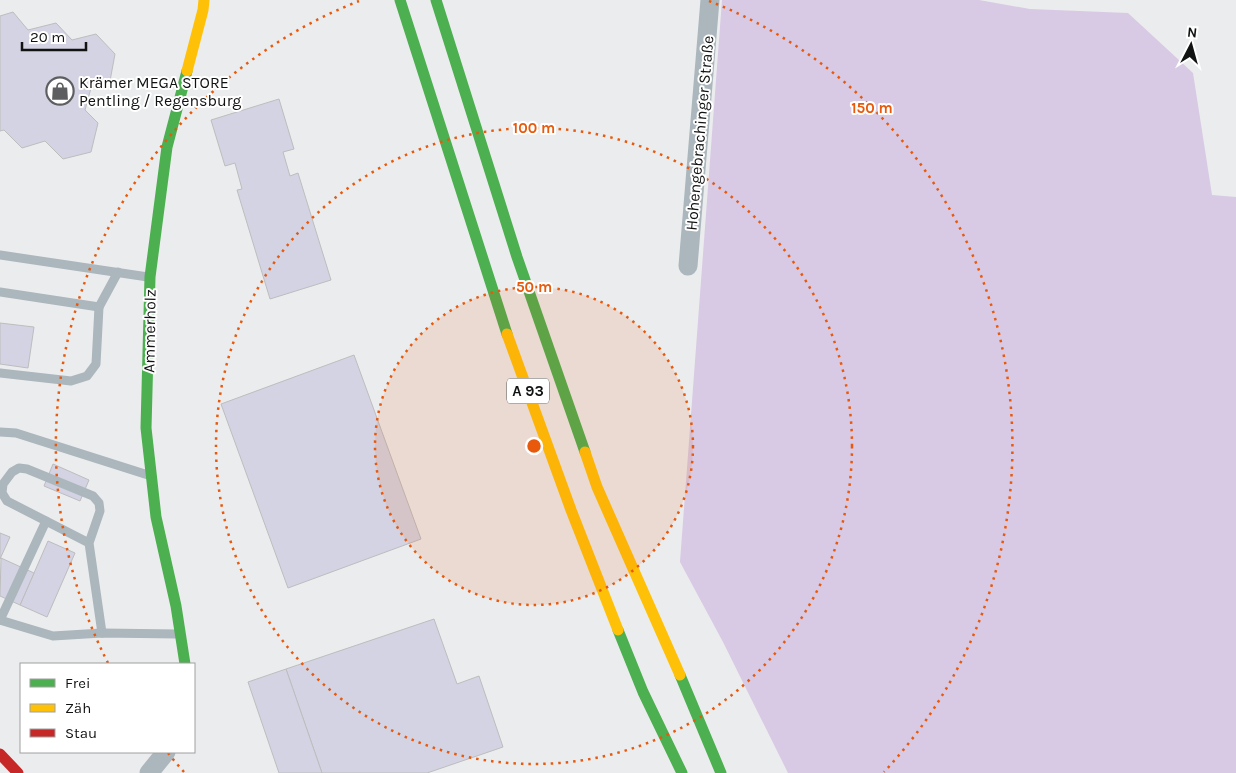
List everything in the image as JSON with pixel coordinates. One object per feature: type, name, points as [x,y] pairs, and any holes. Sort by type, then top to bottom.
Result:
[{"type":"main road","name":"Ammerholz","points":[[185,663],[176,606],[156,517],[146,428],[150,277],[167,148],[204,0]]},
{"type":"main road","name":"A 93","points":[[400,0],[508,338],[571,510],[643,692],[682,773]]},
{"type":"main road","name":"A 93","points":[[436,0],[517,257],[597,487],[721,773]]},
{"type":"main road","points":[[0,754],[18,773]]},
{"type":"main road","points":[[0,759],[5,773]]},
{"type":"street","name":"Hohengebrachinger Straße","points":[[688,266],[710,0]]},
{"type":"street","points":[[149,773],[165,753]]},
{"type":"lane","points":[[0,255],[150,277]]},
{"type":"lane","points":[[0,373],[71,381],[88,376],[96,364],[99,307],[118,272]]},
{"type":"lane","points":[[0,292],[99,307]]},
{"type":"lane","points":[[0,432],[16,433],[151,476]]},
{"type":"lane","points":[[89,543],[7,501],[2,493],[2,484],[12,472],[19,468],[27,468],[93,496],[100,503],[100,512],[89,543],[102,633]]},
{"type":"lane","points":[[46,521],[0,620],[53,636],[102,633],[180,634]]},
{"type":"shaded area","points":[[722,0],[979,0],[1030,9],[1128,13],[1193,73],[1212,195],[1236,197],[1236,773],[788,773],[723,642],[680,562]]},
{"type":"building","points":[[13,12],[28,30],[56,23],[72,40],[96,34],[115,54],[110,81],[91,88],[85,110],[98,123],[91,152],[63,159],[45,141],[22,148],[4,130],[0,131],[0,16]]},
{"type":"building","points":[[279,99],[294,149],[283,152],[290,176],[298,173],[331,280],[270,299],[237,190],[242,189],[235,163],[225,166],[211,120]]},
{"type":"building","points":[[0,323],[34,327],[28,368],[0,364]]},
{"type":"building","points":[[354,355],[421,539],[288,588],[221,404]]},
{"type":"building","points":[[53,464],[89,480],[80,501],[44,486]]},
{"type":"building","points":[[0,533],[10,537],[0,559]]},
{"type":"building","points":[[48,541],[75,553],[47,617],[20,605]]},
{"type":"building","points":[[1,558],[34,573],[20,605],[0,596]]},
{"type":"building","points":[[434,619],[457,684],[479,676],[503,747],[427,773],[322,773],[286,669]]},
{"type":"building","points":[[286,669],[322,773],[279,773],[248,682]]},
{"type":"traffic: fast","points":[[400,0],[507,334]]},
{"type":"traffic: fast","points":[[436,0],[517,257],[585,452]]},
{"type":"traffic: fast","points":[[185,663],[176,606],[156,517],[146,428],[150,277],[167,147],[187,71]]},
{"type":"traffic: fast","points":[[618,630],[643,692],[682,773]]},
{"type":"traffic: fast","points":[[680,675],[721,773]]},
{"type":"traffic: slow","points":[[187,71],[204,0]]},
{"type":"traffic: slow","points":[[507,334],[571,510],[618,630]]},
{"type":"traffic: slow","points":[[585,452],[597,487],[680,675]]},
{"type":"traffic: jam","points":[[0,754],[18,773]]},
{"type":"place","name":"Krämer MEGA STORE Pentling / Regensburg","points":[[60,91]]}]
